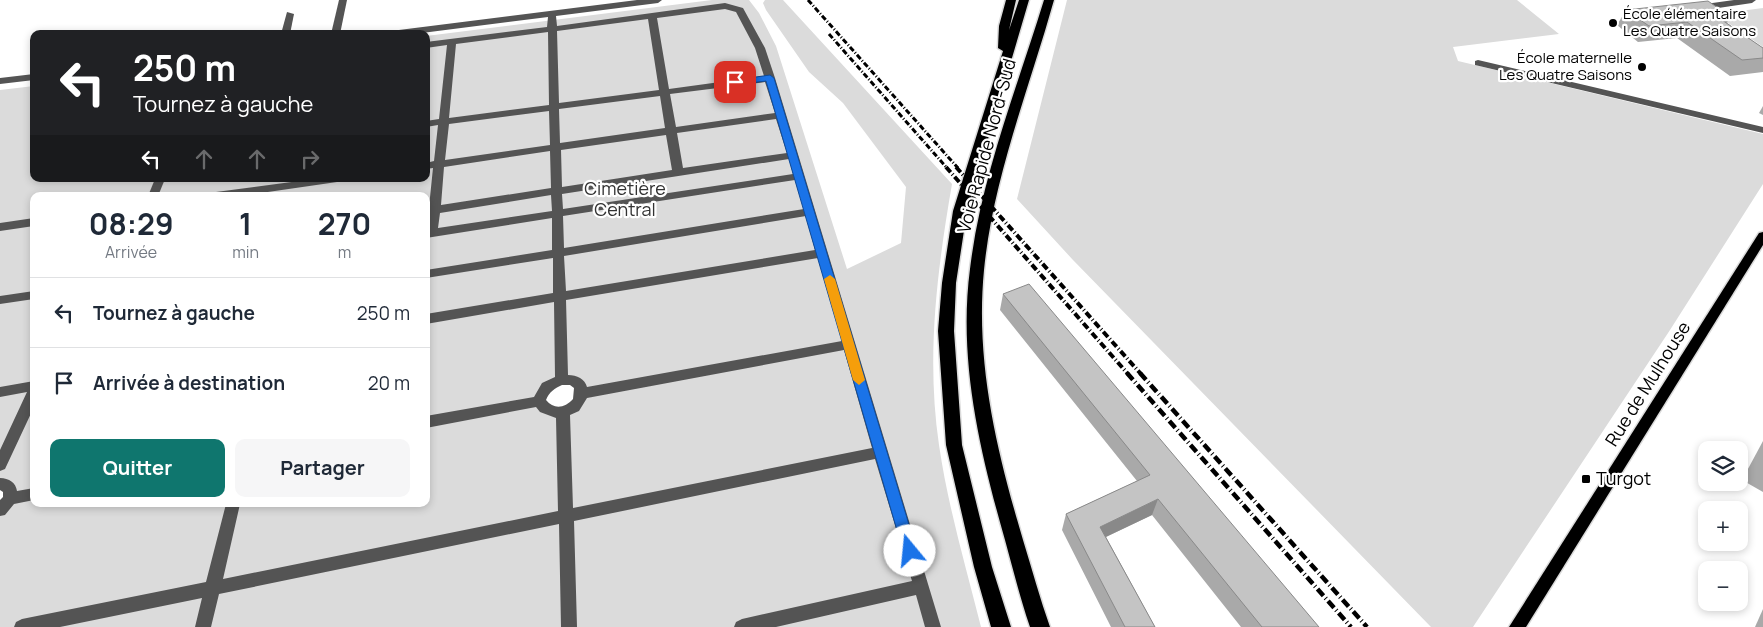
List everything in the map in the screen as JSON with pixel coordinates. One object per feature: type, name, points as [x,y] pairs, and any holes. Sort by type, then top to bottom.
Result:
[{"type":"highway","points":[[1003,69],[1004,26],[1011,0]]},
{"type":"highway","name":"Voie Rapide Nord-Sud","points":[[1001,627],[979,550],[954,445],[946,331],[949,283],[960,212],[1024,0]]},
{"type":"highway","name":"Voie Rapide Nord-Sud","points":[[1040,627],[989,453],[979,398],[975,304],[977,271],[984,227],[997,174],[1049,0]]},
{"type":"main road","name":"Rue de Mulhouse","points":[[1518,627],[1763,236]]},
{"type":"street","points":[[336,30],[343,0]]},
{"type":"street","points":[[424,30],[658,0]]},
{"type":"street","points":[[1708,20],[1696,9],[1752,0]]},
{"type":"street","points":[[430,45],[652,16],[734,7],[740,10],[760,48],[770,78],[933,627]]},
{"type":"street","points":[[286,30],[290,14]]},
{"type":"street","points":[[552,14],[562,380]]},
{"type":"street","points":[[652,16],[678,173]]},
{"type":"street","points":[[452,42],[438,164],[430,211],[794,155]]},
{"type":"street","points":[[1478,63],[1763,130]]},
{"type":"street","points":[[0,81],[30,77]]},
{"type":"street","points":[[430,124],[770,78]]},
{"type":"street","points":[[430,165],[781,115]]},
{"type":"street","points":[[430,234],[800,176]]},
{"type":"street","points":[[242,192],[306,182]]},
{"type":"street","points":[[430,273],[810,212]]},
{"type":"street","points":[[0,227],[30,223]]},
{"type":"street","points":[[430,318],[822,253]]},
{"type":"street","points":[[0,300],[30,296]]},
{"type":"street","points":[[583,393],[849,344]]},
{"type":"street","points":[[562,380],[572,380],[580,385],[583,393],[581,401],[563,413],[552,413],[543,409],[540,401],[542,392],[550,384],[562,380]]},
{"type":"street","points":[[0,392],[30,387]]},
{"type":"street","points":[[0,465],[30,401]]},
{"type":"street","points":[[430,421],[540,401]]},
{"type":"street","points":[[563,413],[569,627]]},
{"type":"street","points":[[22,627],[880,452]]},
{"type":"street","points":[[0,484],[4,484],[10,489],[5,504]]},
{"type":"street","points":[[5,504],[30,495]]},
{"type":"street","points":[[203,627],[232,507]]},
{"type":"street","points":[[742,627],[921,586]]},
{"type":"green space","name":"Cimetière Central","points":[[712,0],[749,0],[759,13],[776,46],[847,269],[901,243],[906,187],[843,103],[809,72],[763,3],[765,0],[783,0],[952,184],[935,314],[933,379],[935,412],[947,491],[981,627],[0,627],[0,510],[10,499],[0,484],[0,90],[30,86],[30,182],[430,182],[430,35]],"holes":[[[549,385],[580,385],[573,408],[543,409]]]},
{"type":"green space","points":[[1067,0],[1517,0],[1559,34],[1453,47],[1458,61],[1763,134],[1763,184],[1670,330],[1473,627],[1431,627],[1073,260],[1017,199]]},
{"type":"green space","points":[[1763,8],[1763,47],[1717,14]]},
{"type":"building","points":[[1708,1],[1731,17],[1719,18],[1763,48],[1763,58],[1742,60],[1687,22],[1649,26],[1626,10]]},
{"type":"building","points":[[1029,284],[1319,627],[1262,627],[1158,499],[1100,527],[1155,627],[1125,627],[1066,514],[1150,475],[1003,294]]},
{"type":"railway","points":[[808,0],[958,168]]},
{"type":"railway","points":[[829,34],[947,168]]},
{"type":"railway","points":[[946,167],[1128,374]]},
{"type":"railway","points":[[956,167],[1141,374]]},
{"type":"railway","points":[[1127,373],[1351,627]]},
{"type":"railway","points":[[1140,373],[1367,627]]},
{"type":"slow traffic","points":[[830,279],[859,380]]},
{"type":"place","name":"École élémentaire Les Quatre Saisons","points":[[1613,23]]},
{"type":"place","name":"École maternelle Les Quatre Saisons","points":[[1642,67]]},
{"type":"place","name":"Turgot","points":[[1586,479]]},
{"type":"route","points":[[735,82],[770,78],[910,551]]}]
